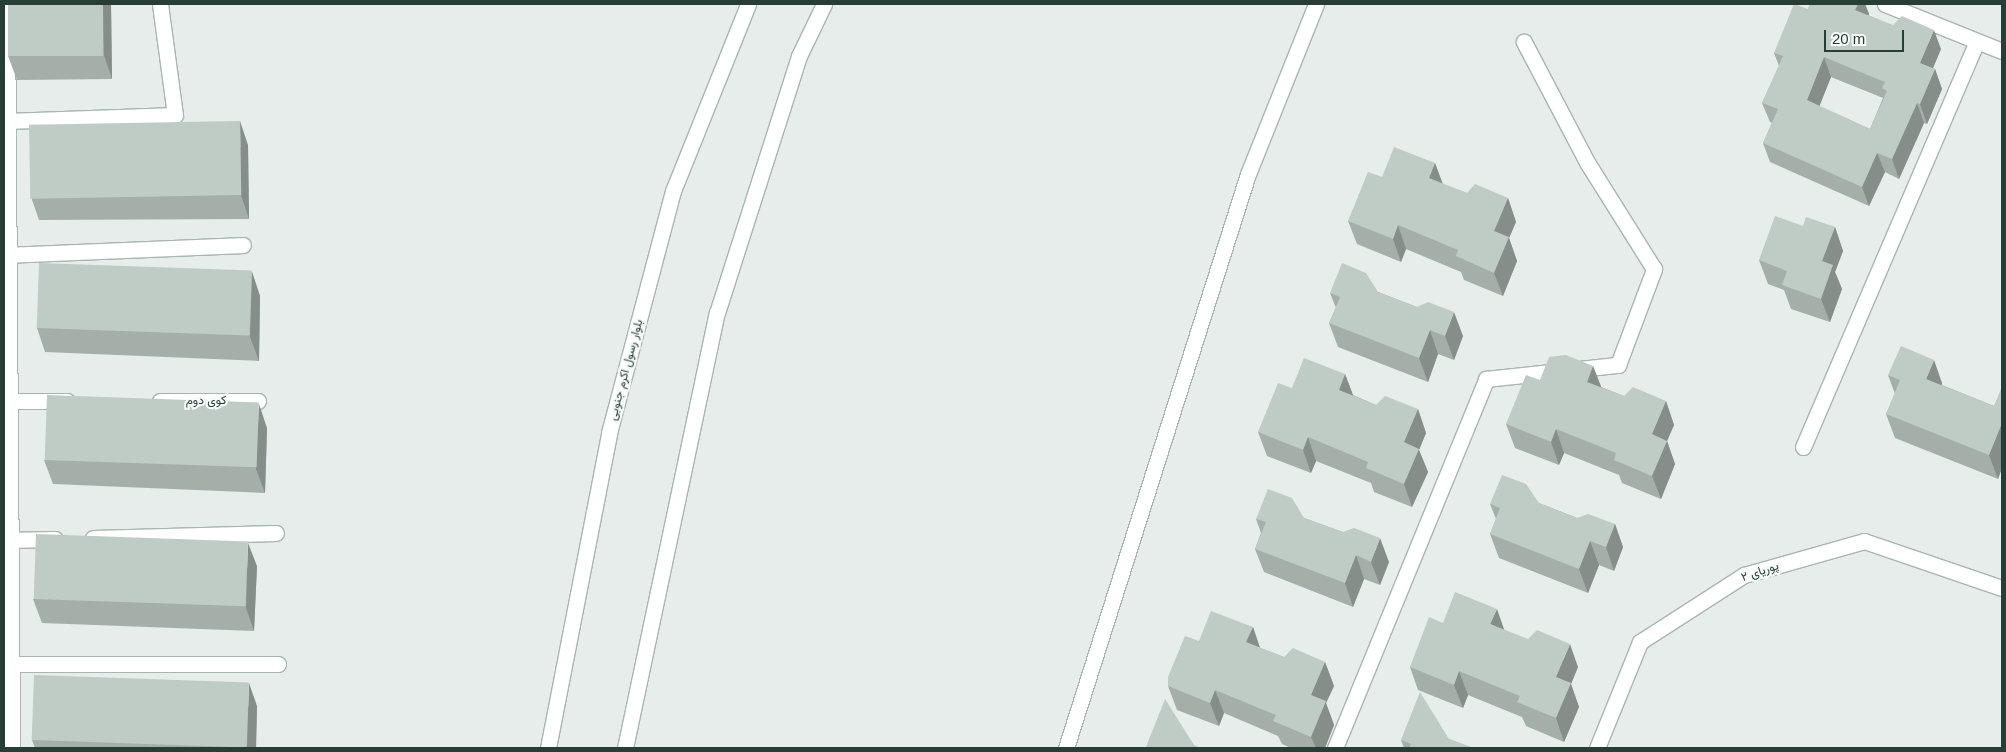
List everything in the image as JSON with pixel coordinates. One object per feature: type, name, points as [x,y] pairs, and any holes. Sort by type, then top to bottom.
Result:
[{"type":"street","points":[[7,4],[5,121],[7,664],[12,748]]},
{"type":"street","points":[[5,121],[175,115],[160,4]]},
{"type":"street","name":"بلوار رسول اکرم جنوبی","points":[[548,748],[609,433],[673,191],[748,4]]},
{"type":"street","points":[[626,748],[716,313],[799,56],[824,4]]},
{"type":"street","points":[[1066,748],[1248,174],[1316,4]]},
{"type":"street","points":[[1886,4],[2002,51]]},
{"type":"street","points":[[1335,748],[1486,379],[1618,365],[1654,269],[1587,162],[1524,42]]},
{"type":"street","points":[[1803,446],[1977,42]]},
{"type":"street","points":[[6,255],[244,246]]},
{"type":"street","points":[[6,401],[79,401]]},
{"type":"street","name":"کوی دوم","points":[[148,401],[258,401]]},
{"type":"street","points":[[7,540],[276,533]]},
{"type":"street","name":"پوریای ۲","points":[[1597,748],[1640,642],[1744,575],[1864,541],[2002,588]]},
{"type":"street","points":[[7,664],[278,664]]},
{"type":"building","points":[[8,4],[103,4],[103,56],[8,56]]},
{"type":"building","points":[[1794,4],[1808,9],[1810,4],[1858,4],[1855,10],[1893,25],[1902,16],[1934,30],[1920,63],[1935,69],[1920,104],[1917,103],[1892,159],[1877,153],[1862,187],[1763,143],[1778,109],[1762,103],[1783,56],[1774,53]],"holes":[[[1824,57],[1885,82],[1882,88],[1887,91],[1870,129],[1807,100]]]},
{"type":"building","points":[[240,121],[241,195],[30,199],[29,125]]},
{"type":"building","points":[[1394,147],[1435,163],[1429,178],[1467,193],[1475,184],[1508,198],[1494,231],[1509,237],[1494,273],[1456,256],[1458,250],[1398,225],[1393,239],[1348,221],[1368,172],[1382,177]]},
{"type":"building","points":[[1775,216],[1803,226],[1806,217],[1835,227],[1822,261],[1833,265],[1821,299],[1782,285],[1787,271],[1759,260]]},
{"type":"building","points":[[39,263],[252,270],[250,335],[37,328]]},
{"type":"building","points":[[1342,263],[1366,273],[1378,292],[1417,307],[1428,302],[1454,312],[1445,336],[1430,330],[1419,358],[1329,323],[1340,297],[1330,293]]},
{"type":"building","points":[[1901,346],[1934,360],[1926,379],[1994,406],[2002,389],[2002,423],[1989,455],[1886,414],[1900,380],[1888,375]]},
{"type":"building","points":[[1566,355],[1593,366],[1587,382],[1624,396],[1633,387],[1666,401],[1652,434],[1667,441],[1652,476],[1614,460],[1616,453],[1556,429],[1551,442],[1506,424],[1526,375],[1540,380],[1549,357]]},
{"type":"building","points":[[1304,358],[1345,374],[1339,390],[1376,405],[1385,396],[1418,409],[1404,442],[1419,449],[1404,484],[1366,468],[1368,462],[1308,437],[1303,450],[1258,432],[1278,383],[1292,388]]},
{"type":"building","points":[[47,395],[259,402],[257,467],[45,460]]},
{"type":"building","points":[[1502,475],[1526,484],[1539,503],[1577,518],[1588,514],[1615,524],[1606,547],[1590,541],[1579,569],[1490,534],[1500,508],[1490,504]]},
{"type":"building","points":[[1268,489],[1292,498],[1304,518],[1343,532],[1354,528],[1380,538],[1371,562],[1356,555],[1345,583],[1255,549],[1266,522],[1256,519]]},
{"type":"building","points":[[36,534],[248,541],[246,606],[34,599]]},
{"type":"building","points":[[1455,592],[1497,609],[1490,624],[1528,639],[1537,630],[1570,644],[1556,677],[1571,683],[1556,718],[1517,702],[1520,696],[1459,671],[1454,685],[1410,667],[1429,617],[1443,623]]},
{"type":"building","points":[[1211,611],[1253,627],[1246,642],[1284,657],[1293,648],[1325,662],[1311,695],[1326,701],[1311,737],[1273,721],[1276,715],[1215,690],[1210,703],[1168,686],[1168,677],[1185,636],[1199,641]]},
{"type":"building","points":[[34,675],[249,683],[247,747],[32,740]]},
{"type":"building","points":[[1420,692],[1449,739],[1473,748],[1409,748],[1411,744],[1401,740]]},
{"type":"building","points":[[1165,699],[1194,745],[1201,748],[1146,747]]}]
